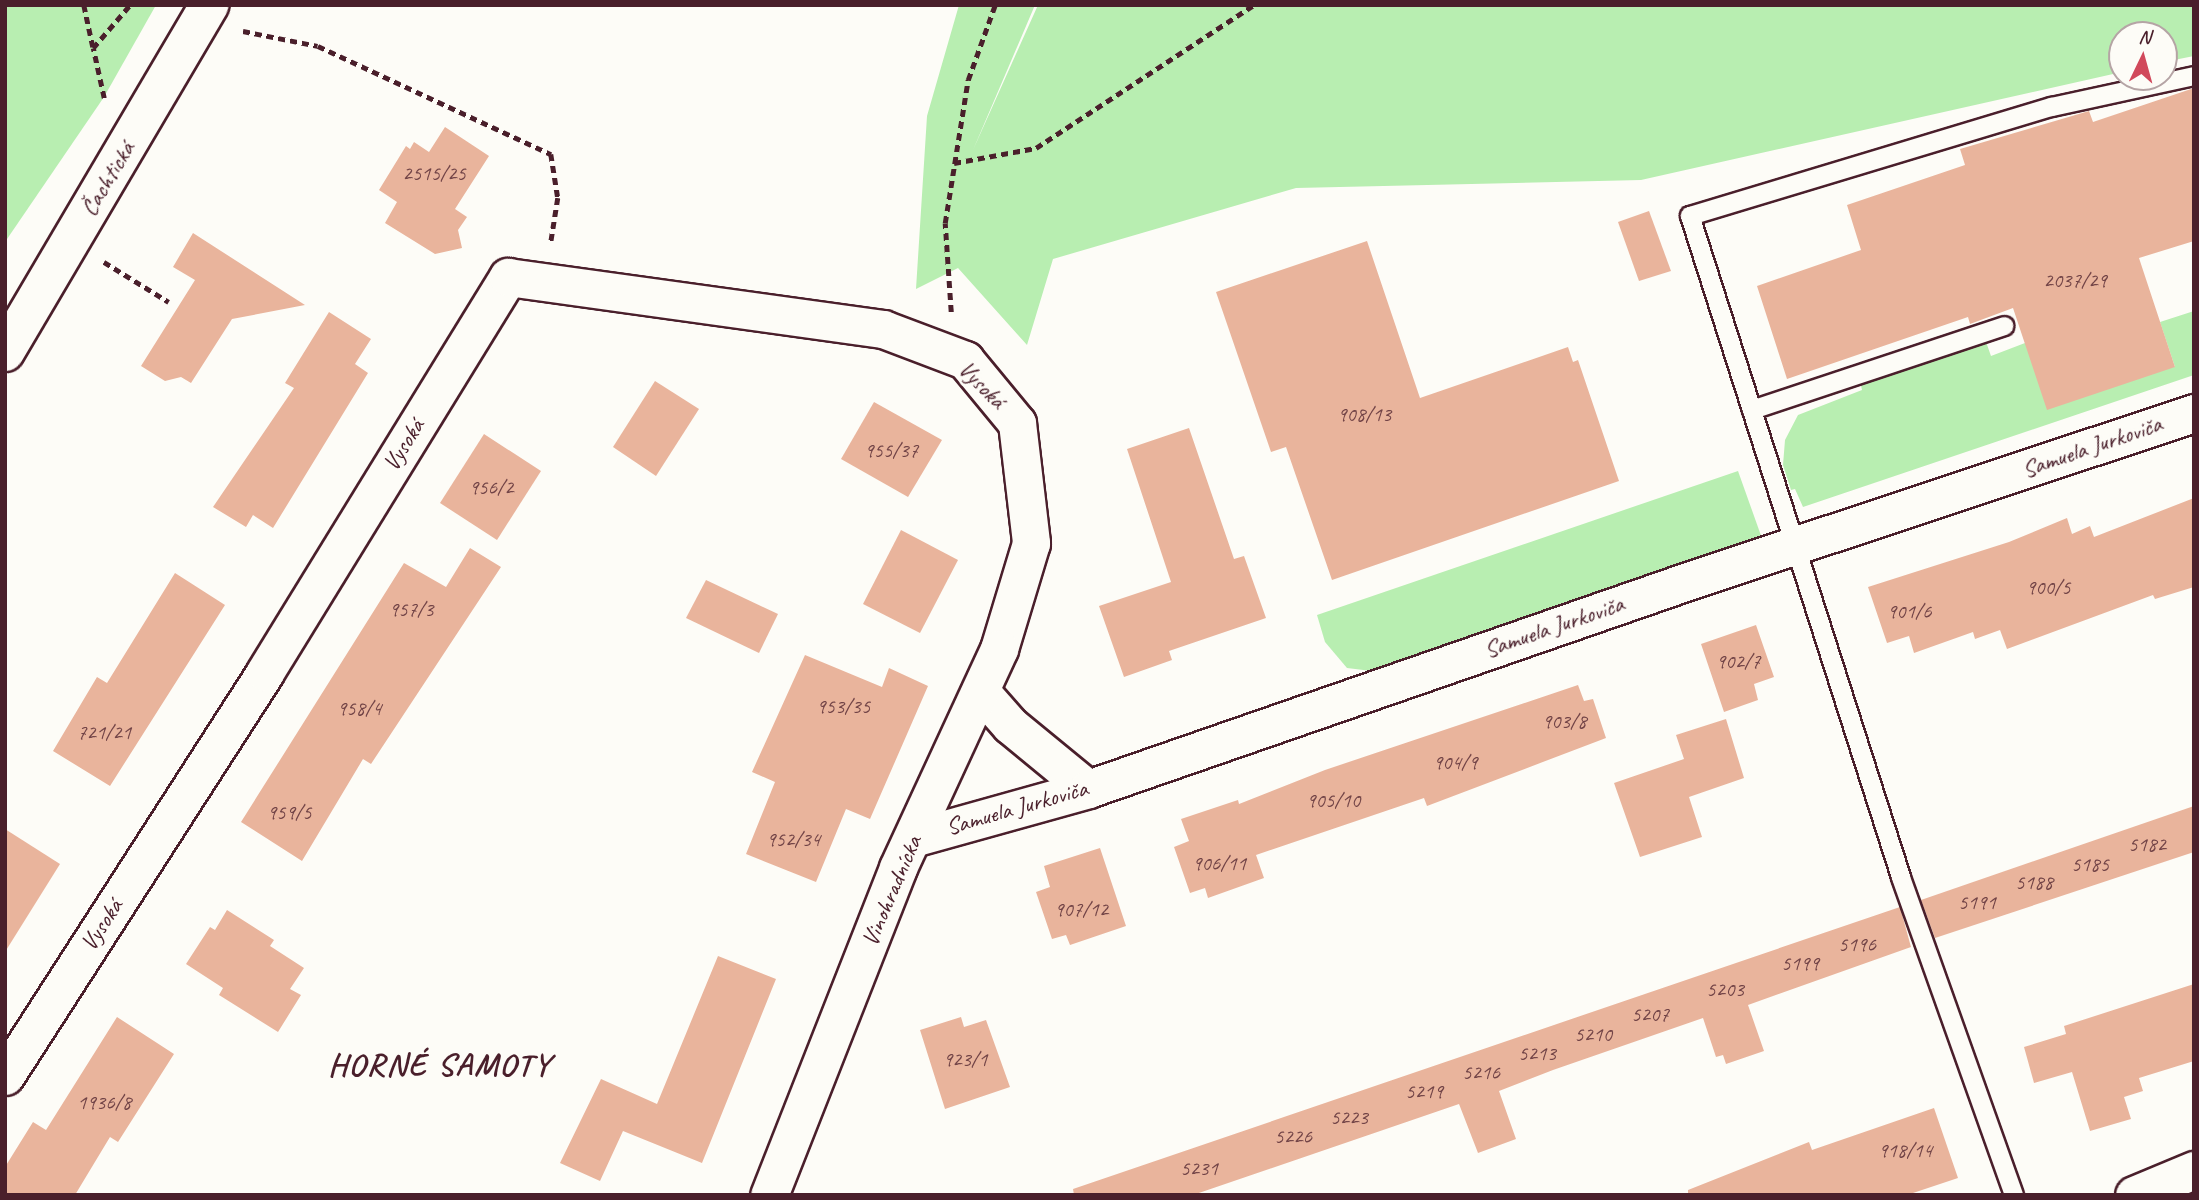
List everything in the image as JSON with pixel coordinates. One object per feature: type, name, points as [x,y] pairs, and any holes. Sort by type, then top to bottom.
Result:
[{"type":"main road","name":"Čachtická","points":[[5,352],[220,17]]},
{"type":"street","name":"Vysoká","points":[[5,1076],[265,672],[508,277],[550,285],[883,329],[964,360],[1017,423]]},
{"type":"street","name":"Samuela Jurkoviča","points":[[914,838],[1088,789],[2194,413]]},
{"type":"street","name":"Vinohradnícka","points":[[769,1195],[914,838],[981,692],[1031,543],[1017,423]]},
{"type":"street","points":[[981,692],[1010,725],[1088,789]]},
{"type":"street","points":[[2136,1194],[2194,1170]]},
{"type":"lane","points":[[2014,1195],[1901,877],[1793,548],[1690,216],[2052,107],[2194,76]]},
{"type":"lane","points":[[1752,410],[2004,326]]},
{"type":"path","points":[[84,5],[104,97]]},
{"type":"path","points":[[93,48],[130,5]]},
{"type":"path","points":[[941,351],[953,304],[945,223],[954,163],[968,80],[995,5]]},
{"type":"path","points":[[954,163],[1036,148],[1254,5]]},
{"type":"path","points":[[220,17],[318,46],[551,154],[558,198],[550,285]]},
{"type":"path","points":[[122,273],[169,302]]},
{"type":"green space","points":[[5,5],[156,5],[104,97],[5,242]]},
{"type":"green space","points":[[959,5],[1035,5],[973,150],[1038,5],[2194,5],[2194,56],[2178,59],[2178,21],[2108,21],[2108,75],[1641,180],[1296,188],[1053,259],[1027,345],[958,268],[916,289],[927,116]]},
{"type":"green space","points":[[2194,311],[2194,375],[1803,507],[1795,489],[1791,490],[1783,465],[1785,440],[1798,415],[1862,390],[1860,381],[1985,339],[1991,356],[2025,343],[2175,367],[2160,322]]},
{"type":"green space","points":[[1738,471],[1764,544],[1388,673],[1347,668],[1325,642],[1317,615]]},
{"type":"building","points":[[2194,88],[2194,241],[2139,258],[2175,367],[2047,410],[2013,308],[1970,324],[1968,317],[1787,379],[1757,286],[1861,250],[1847,205],[1965,165],[1960,149],[2089,111],[2093,122]]},
{"type":"building","points":[[445,127],[489,156],[455,209],[467,217],[458,230],[462,248],[435,254],[385,223],[397,202],[379,190],[406,146],[410,149],[414,142],[429,152]]},
{"type":"building","points":[[1649,211],[1671,271],[1639,281],[1618,222]]},
{"type":"building","points":[[193,233],[305,305],[232,319],[191,383],[181,377],[165,381],[141,366],[195,280],[173,267]]},
{"type":"building","points":[[1367,241],[1420,398],[1568,347],[1573,362],[1578,360],[1619,481],[1332,580],[1286,447],[1271,452],[1216,292]]},
{"type":"building","points":[[329,312],[371,339],[355,364],[368,373],[273,528],[253,515],[246,527],[213,507],[294,388],[285,383]]},
{"type":"building","points":[[655,381],[699,409],[656,476],[613,447]]},
{"type":"building","points":[[874,402],[942,440],[908,497],[841,459]]},
{"type":"building","points":[[1189,428],[1234,559],[1244,556],[1266,618],[1169,651],[1172,660],[1124,677],[1099,606],[1171,582],[1127,449]]},
{"type":"building","points":[[484,434],[541,471],[497,540],[440,503]]},
{"type":"building","points":[[2194,498],[2194,587],[2155,599],[2153,595],[2007,649],[2000,630],[1975,639],[1973,632],[1914,653],[1909,636],[1887,643],[1868,587],[2009,542],[2067,518],[2072,534],[2090,526],[2094,537]]},
{"type":"building","points":[[901,530],[958,560],[920,633],[863,604]]},
{"type":"building","points":[[470,548],[501,567],[371,764],[363,759],[302,861],[241,822],[404,563],[446,587]]},
{"type":"building","points":[[175,573],[225,605],[110,786],[53,751],[97,677],[107,683]]},
{"type":"building","points":[[706,580],[778,614],[759,653],[686,618]]},
{"type":"building","points":[[1756,625],[1774,677],[1754,684],[1758,700],[1724,712],[1701,644]]},
{"type":"building","points":[[805,655],[882,687],[889,668],[928,686],[870,819],[846,809],[816,882],[746,854],[775,782],[752,772]]},
{"type":"building","points":[[1578,685],[1584,701],[1593,699],[1606,738],[1427,806],[1424,798],[1256,855],[1264,878],[1208,898],[1205,888],[1190,893],[1174,847],[1189,841],[1181,819],[1238,800],[1239,804],[1325,770]]},
{"type":"building","points":[[1726,719],[1744,778],[1689,797],[1702,837],[1640,857],[1614,783],[1684,759],[1676,735]]},
{"type":"building","points":[[2194,806],[2194,852],[1935,938],[1921,900]]},
{"type":"building","points":[[5,829],[60,864],[5,952]]},
{"type":"building","points":[[1100,848],[1126,926],[1070,945],[1066,935],[1052,939],[1036,892],[1050,887],[1044,866]]},
{"type":"building","points":[[1900,907],[1911,947],[1748,1005],[1764,1051],[1726,1064],[1723,1055],[1716,1057],[1703,1018],[1553,1070],[1499,1091],[1516,1139],[1478,1153],[1459,1104],[1193,1195],[1074,1195],[1073,1189]]},
{"type":"building","points":[[227,910],[274,940],[270,946],[304,968],[290,989],[301,995],[278,1032],[219,995],[223,988],[186,964],[210,927],[215,930]]},
{"type":"building","points":[[718,956],[776,979],[702,1163],[623,1131],[600,1181],[560,1163],[601,1079],[657,1104]]},
{"type":"building","points":[[2194,984],[2194,1061],[2139,1078],[2143,1091],[2124,1097],[2131,1119],[2090,1131],[2072,1072],[2034,1083],[2024,1047],[2066,1034],[2064,1026]]},
{"type":"building","points":[[117,1017],[174,1054],[118,1142],[110,1137],[75,1195],[5,1195],[5,1167],[33,1122],[46,1130]]},
{"type":"building","points":[[961,1017],[964,1027],[986,1020],[1010,1087],[945,1109],[920,1030]]},
{"type":"building","points":[[1934,1108],[1958,1178],[1907,1195],[1688,1195],[1688,1190],[1809,1142],[1812,1150]]},
{"type":"district","name":"HORNÉ SAMOTY","points":[[440,1065]]}]
